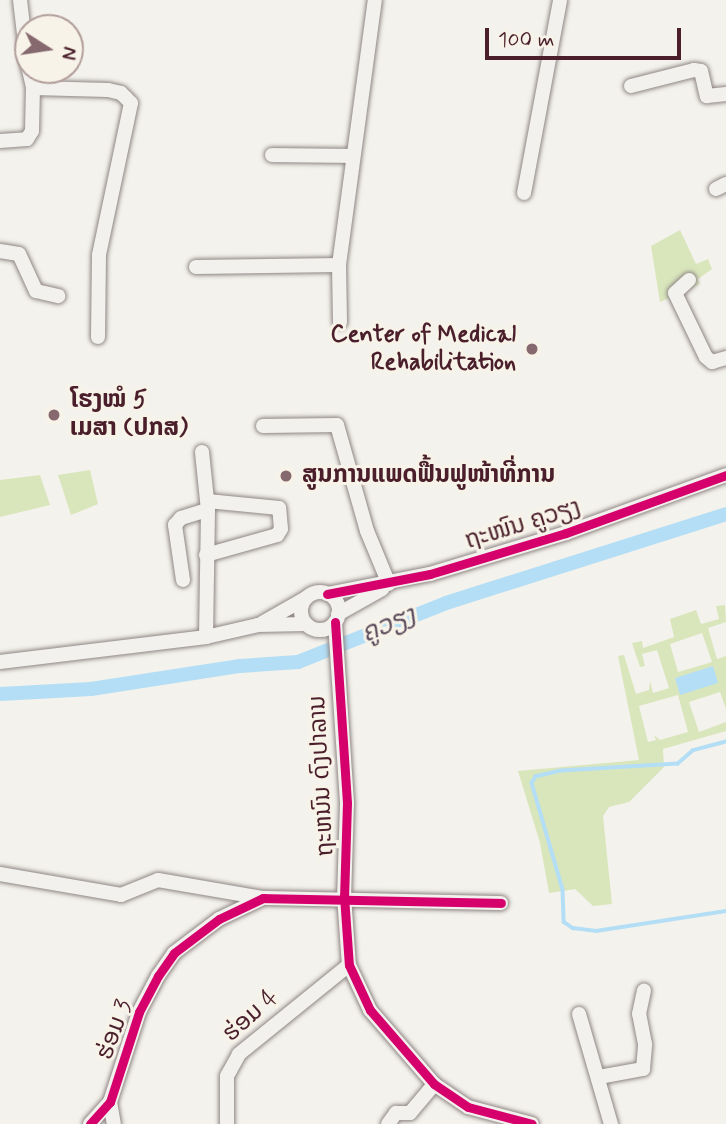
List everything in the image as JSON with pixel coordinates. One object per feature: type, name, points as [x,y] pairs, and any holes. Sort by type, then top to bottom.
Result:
[{"type":"street","points":[[340,322],[339,265],[375,0]]},
{"type":"street","points":[[524,193],[560,0]]},
{"type":"street","points":[[631,86],[694,70],[701,71],[707,96],[726,94]]},
{"type":"street","points":[[0,141],[27,139],[32,131],[32,84]]},
{"type":"street","points":[[33,88],[108,90],[121,93],[131,103],[99,255],[98,337]]},
{"type":"street","points":[[272,155],[352,156]]},
{"type":"street","points":[[0,251],[19,254],[36,291],[58,296]]},
{"type":"street","points":[[196,267],[339,265]]},
{"type":"street","points":[[689,280],[675,293],[706,357],[712,362],[726,358]]},
{"type":"street","points":[[262,426],[337,425],[367,531],[389,584]]},
{"type":"street","points":[[202,452],[207,505],[206,637]]},
{"type":"street","name":"ຖະໜົນ ຄູວຽງ","points":[[258,625],[306,598],[389,584],[566,533],[726,474]]},
{"type":"street","points":[[183,580],[175,525],[181,518],[207,505],[279,508],[281,529],[277,535],[206,555]]},
{"type":"street","name":"ຖະໜົນ ຄູວຽງ","points":[[0,662],[206,637],[258,625],[325,626],[389,584]]},
{"type":"street","points":[[325,626],[335,601],[327,594]]},
{"type":"street","name":"ຖະຫນົນ ດົງປາລານ","points":[[306,598],[301,610],[325,626],[336,666],[347,803],[344,897],[349,965],[370,1010],[434,1084],[468,1107],[532,1124]]},
{"type":"street","points":[[0,874],[121,895],[158,880],[263,898]]},
{"type":"street","name":"ຮ່ອມ 3","points":[[110,1102],[139,1012],[174,953],[209,925],[263,898],[344,897],[501,903]]},
{"type":"street","name":"ຮ່ອມ 4","points":[[227,1124],[225,1091],[231,1065],[250,1044],[349,965]]},
{"type":"street","points":[[599,1077],[643,1069],[645,1044],[639,1014],[644,990]]},
{"type":"street","points":[[579,1014],[611,1124]]},
{"type":"street","points":[[388,1124],[396,1113],[410,1114],[434,1084]]},
{"type":"street","points":[[90,1124],[110,1102]]},
{"type":"street","points":[[110,1102],[114,1124]]},
{"type":"green space","points":[[680,230],[696,264],[708,259],[712,269],[698,279],[700,284],[660,302],[651,246]]},
{"type":"green space","points":[[90,470],[98,504],[71,515],[58,475]]},
{"type":"green space","points":[[40,475],[50,505],[0,517],[0,480]]},
{"type":"green space","points":[[725,605],[726,622],[708,628],[717,659],[726,656],[726,709],[720,692],[689,702],[699,732],[726,722],[726,731],[663,749],[664,767],[629,802],[609,807],[603,816],[612,904],[593,906],[575,889],[549,893],[540,843],[518,771],[639,760],[618,656],[624,655],[636,694],[649,690],[650,681],[653,693],[669,688],[657,650],[642,654],[645,666],[640,667],[632,643],[642,641],[643,648],[674,637],[670,619],[696,610],[701,624],[719,619],[716,606]],"holes":[[[702,633],[712,662],[678,672],[670,644]],[[678,695],[688,732],[660,740],[654,735],[656,740],[648,742],[639,706]]]},
{"type":"water","points":[[713,666],[718,683],[680,695],[675,678]]},
{"type":"waterway","name":"ຄູວຽງ","points":[[0,694],[91,689],[240,666],[298,662],[446,603],[726,514]]},
{"type":"waterway","points":[[726,742],[693,751],[678,764],[561,771],[536,777],[532,783],[563,890],[564,922],[573,928],[596,931],[726,911]]},
{"type":"cycle path","points":[[327,594],[430,574],[566,533],[726,475]]},
{"type":"cycle path","points":[[335,622],[347,803],[344,896],[349,965],[370,1010],[434,1084],[468,1107],[532,1124]]},
{"type":"cycle path","points":[[90,1124],[110,1102],[139,1012],[158,976],[174,953],[219,919],[263,898],[501,903]]},
{"type":"place","name":"Center of Medical Rehabilitation","points":[[532,349]]},
{"type":"place","name":"ໂຮງໝໍ 5 ເມສາ (ປກສ)","points":[[54,415]]},
{"type":"place","name":"ສູນການແພດຟື້ນຟູໜ້າທີ່ການ","points":[[286,476]]}]
